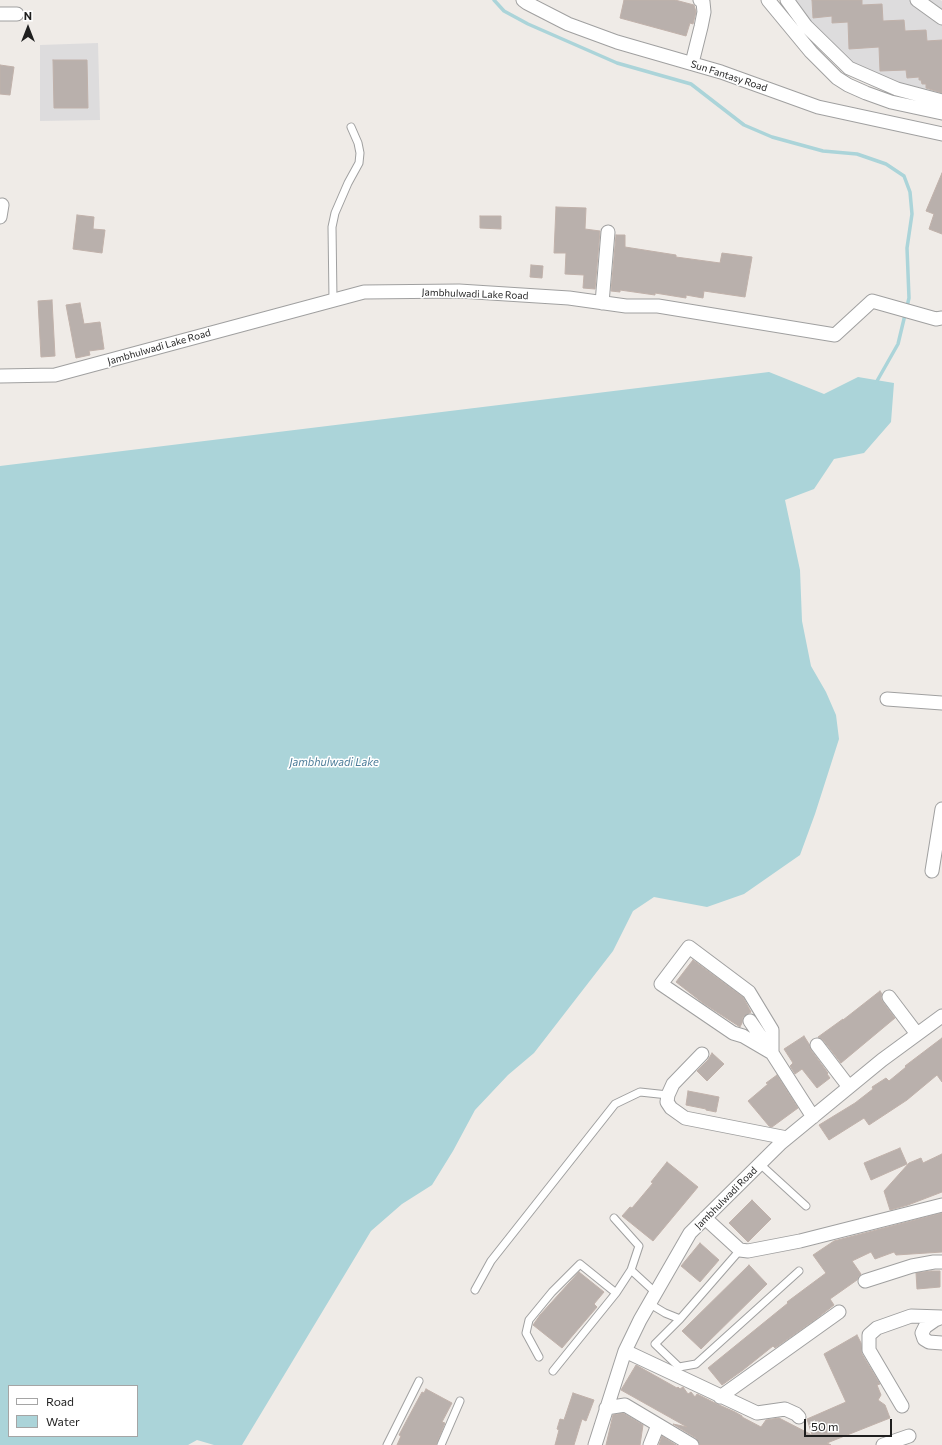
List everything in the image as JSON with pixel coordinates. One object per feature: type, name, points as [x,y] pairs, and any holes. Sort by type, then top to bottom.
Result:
[{"type":"street","name":"Sun Fantasy Road","points":[[523,0],[568,24],[617,42],[720,72],[818,107],[942,134]]},
{"type":"street","points":[[692,63],[704,12],[702,2],[700,0]]},
{"type":"street","points":[[768,0],[811,52],[842,82],[891,102],[942,113]]},
{"type":"street","points":[[786,0],[806,26],[849,68],[897,89],[942,101]]},
{"type":"street","points":[[917,0],[942,18]]},
{"type":"street","points":[[0,14],[17,14]]},
{"type":"street","points":[[602,303],[608,232]]},
{"type":"street","name":"Jambhulwadi Lake Road","points":[[0,376],[55,375],[333,299],[364,292],[459,291],[569,298],[626,306],[658,306],[835,335],[872,301],[939,318]]},
{"type":"street","points":[[887,699],[942,703]]},
{"type":"street","points":[[932,870],[942,809]]},
{"type":"street","points":[[689,946],[749,992],[772,1030],[772,1054],[743,1036],[733,1033],[661,984],[689,946]]},
{"type":"street","points":[[889,997],[917,1034]]},
{"type":"street","name":"Jambhulwadi Road","points":[[595,1445],[625,1351],[690,1233],[787,1138],[882,1060],[942,1016]]},
{"type":"street","points":[[750,1021],[813,1117]]},
{"type":"street","points":[[817,1045],[849,1087]]},
{"type":"street","points":[[702,1054],[673,1084],[668,1095],[667,1102],[670,1108],[685,1118],[787,1138]]},
{"type":"street","points":[[704,1218],[740,1250],[748,1251],[800,1241],[942,1205]]},
{"type":"street","points":[[865,1281],[912,1266],[942,1262]]},
{"type":"street","points":[[720,1397],[839,1312]]},
{"type":"street","points":[[902,1406],[868,1350],[869,1335],[878,1328],[911,1316],[942,1317]]},
{"type":"street","points":[[942,1317],[925,1327],[922,1333],[924,1339],[929,1342],[942,1343]]},
{"type":"street","points":[[625,1351],[720,1397],[757,1413],[785,1409],[799,1417]]},
{"type":"street","points":[[606,1408],[625,1405],[692,1445]]},
{"type":"street","points":[[650,1445],[658,1425]]},
{"type":"street","points":[[883,1445],[908,1436]]},
{"type":"lane","points":[[333,299],[332,227],[335,213],[348,183],[359,163],[360,153],[358,143],[351,127]]},
{"type":"lane","points":[[476,1290],[492,1261],[615,1104],[640,1092],[668,1095]]},
{"type":"lane","points":[[760,1164],[806,1206]]},
{"type":"lane","points":[[553,1371],[616,1293],[631,1270],[640,1246],[614,1218]]},
{"type":"lane","points":[[740,1250],[680,1319],[656,1344],[679,1367],[696,1364],[799,1271]]},
{"type":"lane","points":[[539,1357],[526,1333],[529,1320],[552,1292],[580,1264],[616,1293]]},
{"type":"lane","points":[[631,1270],[665,1313],[680,1319]]},
{"type":"lane","points":[[387,1445],[419,1381]]},
{"type":"lane","points":[[441,1445],[460,1401]]},
{"type":"shaded area","points":[[783,0],[942,1],[942,106],[929,104],[874,87],[840,69]]},
{"type":"shaded area","points":[[98,43],[100,120],[40,121],[40,45]]},
{"type":"water","name":"Jambhulwadi Lake","points":[[769,372],[824,394],[858,377],[894,383],[891,422],[864,453],[834,459],[814,489],[785,500],[800,570],[802,621],[811,666],[826,692],[836,715],[839,739],[800,855],[744,894],[707,907],[654,897],[633,911],[613,951],[534,1053],[508,1075],[475,1110],[453,1151],[432,1185],[402,1204],[371,1231],[242,1445],[214,1445],[197,1440],[188,1445],[0,1445],[0,466]]},
{"type":"building","points":[[624,0],[675,0],[694,5],[696,12],[693,24],[690,23],[686,36],[620,18]]},
{"type":"building","points":[[812,0],[862,0],[862,5],[882,4],[883,21],[904,20],[905,31],[926,30],[927,41],[942,40],[942,93],[926,88],[926,84],[922,84],[919,77],[907,78],[906,70],[880,71],[879,47],[849,49],[848,22],[832,23],[832,16],[813,18]]},
{"type":"building","points":[[53,60],[87,60],[88,108],[54,108]]},
{"type":"building","points":[[0,65],[14,67],[10,95],[0,94]]},
{"type":"building","points":[[942,173],[942,234],[929,229],[934,214],[926,211]]},
{"type":"building","points":[[556,207],[586,208],[585,229],[600,231],[595,289],[583,288],[584,275],[565,274],[566,253],[554,253]]},
{"type":"building","points":[[77,215],[94,217],[93,229],[105,230],[102,253],[73,249]]},
{"type":"building","points":[[480,216],[501,216],[501,229],[480,228]]},
{"type":"building","points":[[616,235],[625,235],[625,247],[676,255],[676,257],[720,263],[722,253],[752,257],[745,297],[704,291],[703,298],[686,295],[686,298],[655,293],[655,295],[620,290],[620,292],[611,291]]},
{"type":"building","points":[[531,265],[543,266],[542,278],[530,277]]},
{"type":"building","points":[[52,300],[55,356],[41,357],[38,301]]},
{"type":"building","points":[[80,303],[84,324],[100,322],[104,349],[89,351],[90,355],[76,358],[66,305]]},
{"type":"building","points":[[693,960],[743,997],[751,1012],[743,1017],[740,1027],[703,1003],[676,982]]},
{"type":"building","points":[[880,991],[883,1002],[895,1018],[841,1063],[823,1040],[818,1037],[843,1020]]},
{"type":"building","points":[[804,1036],[811,1050],[830,1078],[817,1088],[802,1069],[795,1074],[790,1066],[793,1063],[784,1049]]},
{"type":"building","points":[[942,1038],[942,1082],[937,1075],[907,1100],[869,1125],[864,1118],[829,1140],[819,1125],[855,1103],[873,1089],[872,1087],[886,1078],[889,1081],[906,1067],[905,1066]]},
{"type":"building","points":[[712,1053],[724,1064],[707,1081],[697,1071],[708,1060]]},
{"type":"building","points":[[777,1075],[798,1108],[772,1127],[769,1126],[748,1101],[768,1084],[766,1083]]},
{"type":"building","points":[[688,1091],[719,1097],[716,1112],[686,1105]]},
{"type":"building","points":[[900,1148],[907,1164],[871,1180],[864,1163]]},
{"type":"building","points":[[942,1154],[942,1192],[890,1210],[884,1191],[909,1163],[921,1158],[923,1163]]},
{"type":"building","points":[[667,1162],[698,1187],[653,1241],[622,1216],[630,1207],[632,1208],[653,1183],[651,1182]]},
{"type":"building","points":[[752,1200],[771,1219],[748,1242],[729,1223]]},
{"type":"building","points":[[942,1213],[942,1252],[896,1255],[894,1252],[875,1259],[871,1252],[852,1261],[861,1274],[857,1280],[830,1299],[834,1305],[816,1319],[775,1348],[773,1346],[722,1385],[708,1368],[788,1303],[787,1302],[826,1273],[813,1255],[834,1241]]},
{"type":"building","points":[[700,1243],[719,1260],[700,1282],[681,1266]]},
{"type":"building","points":[[749,1265],[767,1284],[701,1349],[682,1331]]},
{"type":"building","points":[[940,1271],[940,1287],[917,1289],[916,1273]]},
{"type":"building","points":[[579,1272],[604,1292],[594,1304],[597,1307],[562,1348],[533,1325],[540,1315]]},
{"type":"building","points":[[857,1335],[861,1343],[862,1354],[880,1384],[877,1385],[881,1395],[878,1400],[885,1405],[890,1418],[827,1443],[831,1445],[700,1445],[696,1438],[673,1424],[687,1427],[621,1390],[636,1365],[677,1388],[678,1387],[680,1389],[683,1387],[688,1394],[691,1392],[695,1397],[697,1394],[735,1412],[761,1427],[766,1420],[779,1418],[812,1435],[807,1419],[846,1402],[824,1354]]},
{"type":"building","points":[[426,1389],[452,1403],[442,1422],[445,1423],[436,1445],[397,1445],[401,1436],[399,1435],[422,1392],[424,1393]]},
{"type":"building","points":[[573,1393],[594,1400],[586,1421],[582,1419],[574,1445],[555,1445],[560,1419],[564,1420]]},
{"type":"building","points":[[623,1413],[643,1425],[640,1445],[606,1445],[613,1415]]},
{"type":"building","points":[[662,1436],[676,1445],[659,1445]]},
{"type":"waterway","points":[[494,0],[504,11],[528,24],[617,63],[691,84],[744,125],[772,137],[823,151],[857,154],[886,164],[904,176],[910,192],[912,214],[907,248],[909,298],[898,344],[877,381]]}]
